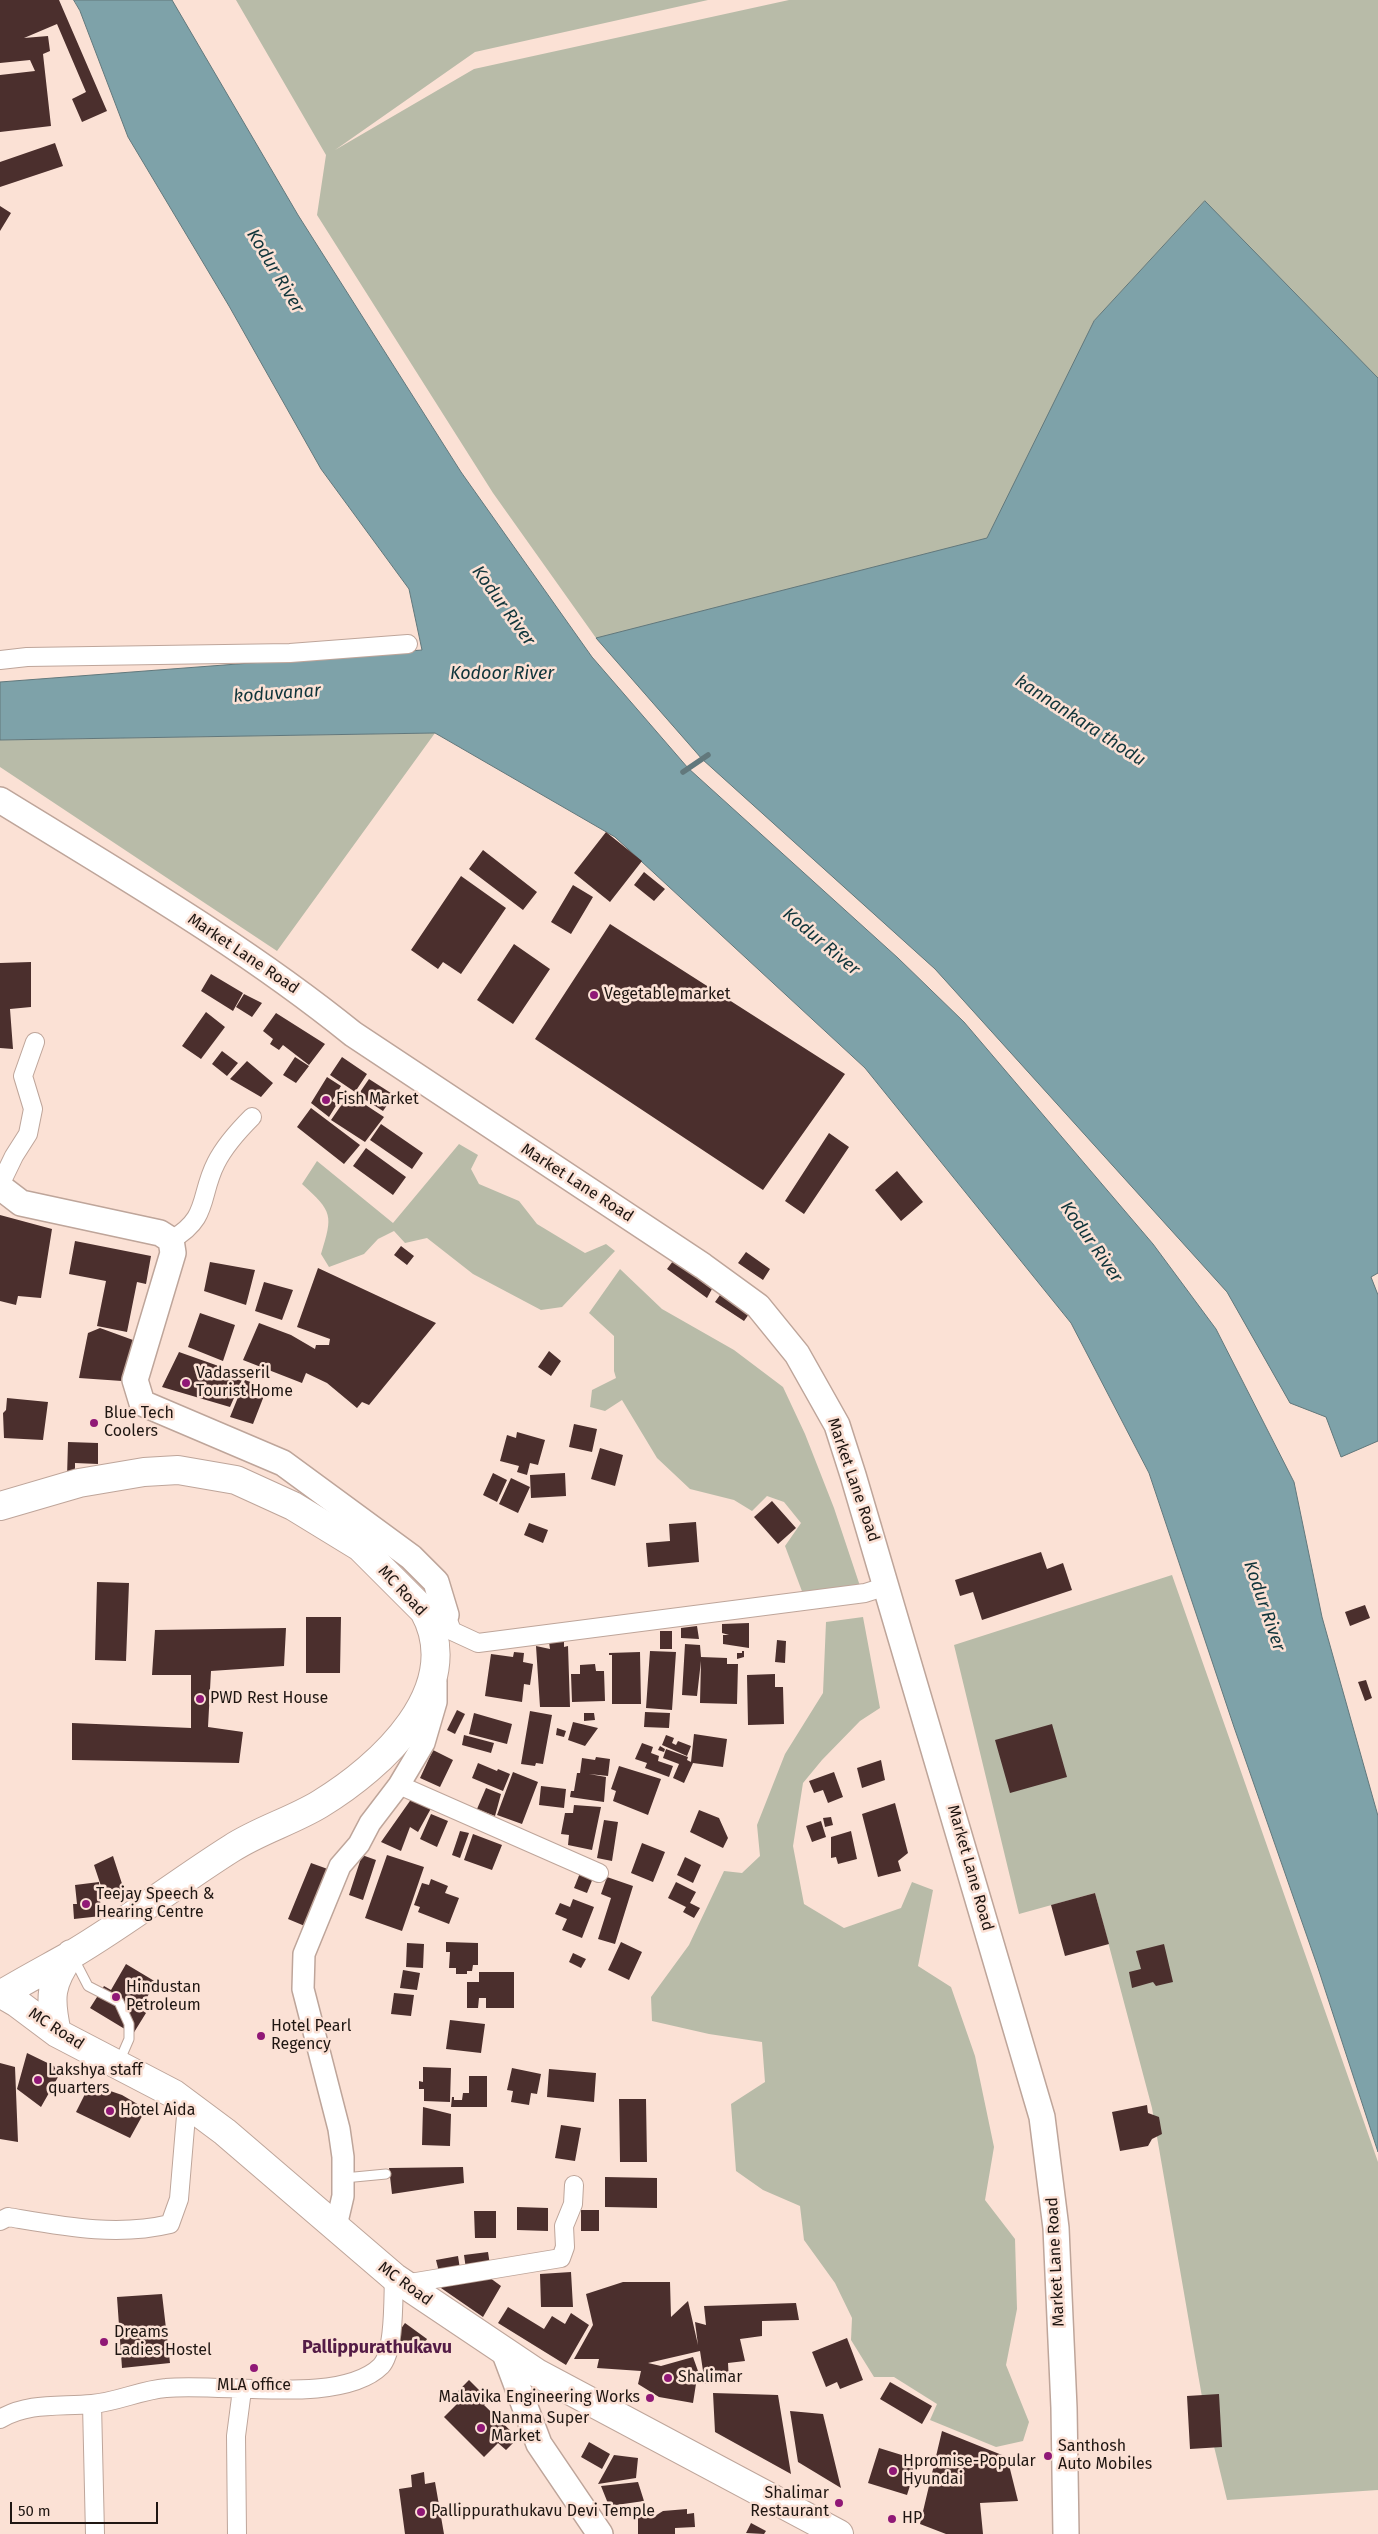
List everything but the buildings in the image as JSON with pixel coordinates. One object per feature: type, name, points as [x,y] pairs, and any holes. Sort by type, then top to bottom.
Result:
[{"type":"highway","name":"MC Road","points":[[0,1506],[79,1483],[144,1472],[178,1470],[236,1480],[293,1506],[360,1547],[424,1611],[438,1618],[436,1665],[428,1694],[410,1726],[369,1770],[319,1804],[234,1846],[71,1954],[1,1994],[57,2032],[174,2094],[225,2132],[336,2226],[346,2238],[399,2280],[504,2352],[537,2373],[839,2534]]},
{"type":"highway","points":[[57,2032],[51,2004],[57,1974],[71,1954]]},
{"type":"main road","name":"Market Lane Road","points":[[0,800],[198,922],[322,1009],[353,1034],[703,1266],[758,1306],[797,1354],[837,1425],[887,1586],[1042,2116],[1056,2228],[1064,2408],[1066,2534]]},
{"type":"main road","points":[[0,1186],[21,1202],[160,1233],[171,1240],[173,1253],[135,1380],[142,1403],[283,1463],[412,1557],[436,1582],[438,1618]]},
{"type":"main road","points":[[504,2352],[539,2444],[600,2534]]},
{"type":"street","points":[[0,660],[37,657],[290,653],[408,644]]},
{"type":"street","points":[[0,1186],[14,1156],[28,1134],[33,1109],[23,1076],[36,1042]]},
{"type":"street","points":[[171,1240],[186,1232],[199,1214],[216,1163],[237,1133],[252,1117]]},
{"type":"street","points":[[438,1618],[452,1631],[478,1643],[865,1593],[887,1586]]},
{"type":"street","points":[[336,2226],[344,2178],[339,2129],[306,2002],[302,1972],[304,1954],[340,1866],[359,1844],[370,1823],[399,1785],[424,1743],[436,1702],[436,1665]]},
{"type":"street","points":[[399,1785],[599,1874]]},
{"type":"street","points":[[0,2221],[8,2217],[111,2232],[150,2229],[170,2224],[179,2199],[187,2104]]},
{"type":"street","points":[[0,2418],[14,2410],[54,2405],[92,2404],[164,2388],[222,2387],[242,2390],[328,2388],[367,2376],[382,2365],[389,2345],[399,2280],[562,2258],[565,2247],[564,2226],[573,2204],[574,2185]]},
{"type":"street","points":[[236,2534],[236,2436],[242,2390]]},
{"type":"street","points":[[92,2404],[95,2534]]},
{"type":"lane","points":[[71,1954],[88,1986],[119,2002],[129,2024],[129,2039],[118,2065]]},
{"type":"lane","points":[[344,2178],[386,2174]]},
{"type":"green space","points":[[236,0],[708,0],[475,52],[335,150],[474,69],[789,0],[1378,0],[1378,1273],[1371,1277],[1378,1295],[1378,1441],[1341,1457],[1326,1417],[1290,1403],[1227,1292],[935,969],[702,759],[596,638],[493,493],[317,215],[326,155]]},
{"type":"green space","points":[[435,733],[277,951],[0,767],[0,740]]},
{"type":"green space","points":[[459,1144],[478,1155],[471,1169],[479,1184],[519,1201],[537,1224],[585,1253],[606,1244],[615,1251],[562,1307],[541,1310],[473,1274],[427,1238],[405,1243],[394,1231],[378,1239],[364,1254],[329,1267],[321,1254],[327,1231],[328,1215],[320,1201],[302,1184],[317,1161],[393,1223]]},
{"type":"green space","points":[[620,1269],[662,1309],[734,1350],[783,1387],[805,1434],[834,1508],[860,1586],[803,1594],[785,1546],[801,1523],[784,1502],[767,1496],[752,1511],[734,1500],[690,1489],[657,1458],[622,1400],[605,1411],[590,1407],[592,1390],[616,1378],[614,1371],[614,1336],[589,1313]]},
{"type":"green space","points":[[1172,1575],[1378,2162],[1378,2490],[1227,2500],[1202,2397],[1152,2108],[1095,1893],[1019,1914],[954,1645]]},
{"type":"green space","points":[[863,1617],[880,1708],[860,1721],[822,1760],[803,1783],[793,1846],[804,1904],[844,1928],[901,1908],[912,1882],[933,1890],[918,1966],[951,1987],[975,2056],[994,2147],[985,2200],[1015,2239],[1017,2309],[1006,2365],[1029,2422],[1023,2441],[996,2447],[930,2420],[937,2404],[894,2377],[874,2377],[851,2340],[852,2318],[835,2283],[804,2240],[800,2206],[763,2190],[736,2171],[731,2104],[765,2082],[762,2042],[709,2034],[652,2021],[651,1997],[689,1945],[724,1871],[742,1873],[760,1856],[757,1825],[785,1754],[823,1693],[826,1622]]},
{"type":"water","name":"Kodoor River","points":[[74,0],[172,0],[298,215],[461,472],[592,657],[688,768],[898,958],[964,1022],[1153,1244],[1216,1329],[1294,1482],[1322,1617],[1378,1816],[1378,2152],[1317,1965],[1234,1727],[1149,1473],[1071,1323],[865,1068],[615,837],[435,733],[0,740],[0,682],[422,650],[409,589],[321,469],[229,306],[128,137],[80,11]]},
{"type":"water","points":[[1205,201],[1378,378],[1378,1273],[1371,1277],[1378,1295],[1378,1441],[1341,1457],[1326,1417],[1290,1403],[1227,1292],[935,969],[702,759],[596,638],[987,538],[1094,321]]},
{"type":"waterway","name":"kannankara thodu","points":[[683,772],[708,755]]},
{"type":"place","name":"Vegetable market","points":[[594,995]]},
{"type":"place","name":"Fish Market","points":[[326,1100]]},
{"type":"place","name":"Vadasseril Tourist Home","points":[[186,1383]]},
{"type":"place","name":"Blue Tech Coolers","points":[[94,1423]]},
{"type":"place","name":"PWD Rest House","points":[[200,1699]]},
{"type":"place","name":"Teejay Speech & Hearing Centre","points":[[86,1904]]},
{"type":"place","name":"Hindustan Petroleum","points":[[116,1997]]},
{"type":"place","name":"Hotel Pearl Regency","points":[[261,2036]]},
{"type":"place","name":"Lakshya staff quarters","points":[[38,2080]]},
{"type":"place","name":"Hotel Aida","points":[[110,2111]]},
{"type":"place","name":"Dreams Ladies Hostel","points":[[104,2342]]},
{"type":"place","name":"MLA office","points":[[254,2368]]},
{"type":"place","name":"Shalimar","points":[[668,2378]]},
{"type":"place","name":"Malavika Engineering Works","points":[[650,2398]]},
{"type":"place","name":"Nanma Super Market","points":[[481,2428]]},
{"type":"place","name":"Santhosh Auto Mobiles","points":[[1048,2456]]},
{"type":"place","name":"Hpromise-Popular Hyundai","points":[[893,2471]]},
{"type":"place","name":"Shalimar Restaurant","points":[[839,2503]]},
{"type":"place","name":"Pallippurathukavu Devi Temple","points":[[421,2512]]},
{"type":"place","name":"HP","points":[[892,2519]]},
{"type":"district","name":"Pallippurathukavu","points":[[377,2348]]},
{"type":"water label","name":"Kodur River","points":[[275,271]]},
{"type":"water label","name":"Kodur River","points":[[503,606]]},
{"type":"water label","name":"koduvanar","points":[[277,694]]},
{"type":"water label","name":"Kodur River","points":[[821,942]]},
{"type":"water label","name":"Kodur River","points":[[1091,1242]]},
{"type":"water label","name":"Kodur River","points":[[1264,1606]]}]
